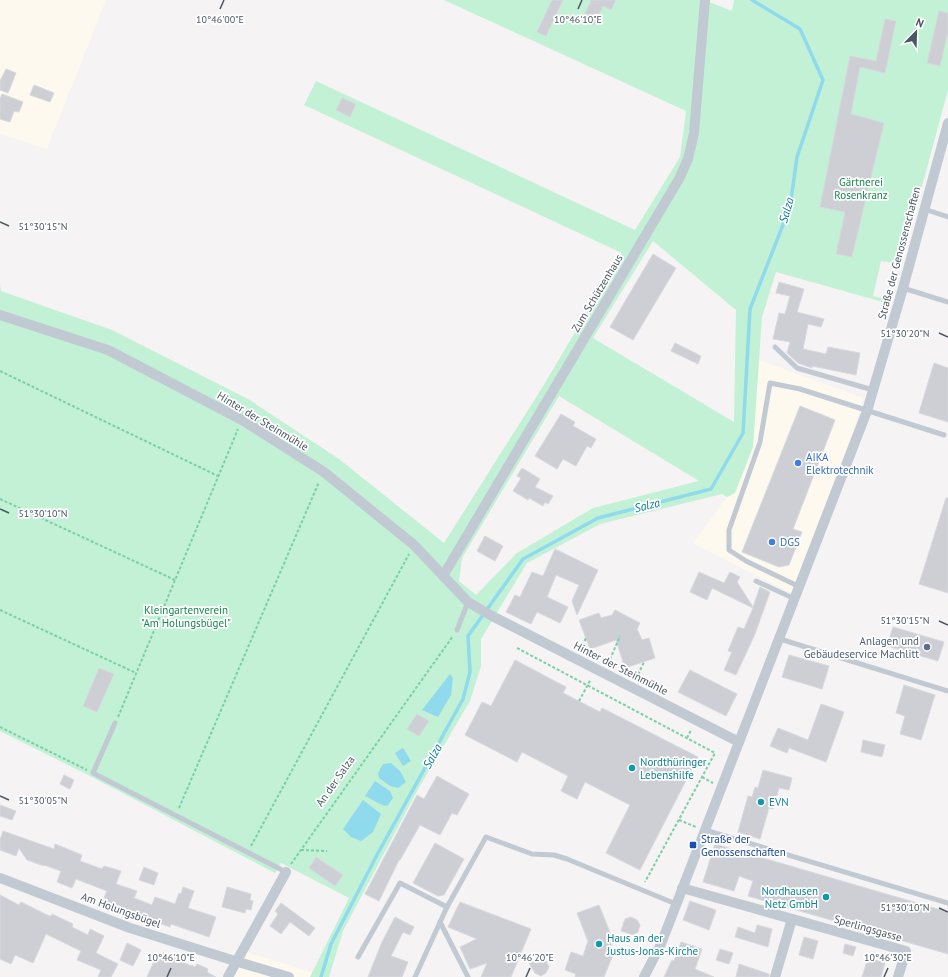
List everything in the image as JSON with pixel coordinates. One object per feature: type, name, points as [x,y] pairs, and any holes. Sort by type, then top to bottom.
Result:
[{"type":"street","name":"Zum Schützenhaus","points":[[443,576],[680,179],[688,159],[694,133],[704,0]]},
{"type":"street","name":"Straße der Genossenschaften","points":[[644,977],[661,944],[867,411],[903,288],[948,123]]},
{"type":"street","name":"Hinter der Steinmühle","points":[[0,315],[108,350],[242,420],[324,472],[414,545],[472,605],[739,742]]},
{"type":"street","points":[[228,977],[286,872]]},
{"type":"street","name":"Am Holungsbügel","points":[[0,878],[130,928],[235,962],[289,977]]},
{"type":"street","name":"Sperlingsgasse","points":[[682,888],[906,951],[898,977]]},
{"type":"street","points":[[775,977],[792,920]]},
{"type":"lane","points":[[924,209],[948,217]]},
{"type":"lane","points":[[903,288],[948,302]]},
{"type":"lane","points":[[775,347],[796,368],[873,390]]},
{"type":"lane","points":[[800,587],[746,561],[729,550],[729,530],[760,442],[770,383],[800,389],[944,435]]},
{"type":"lane","points":[[756,581],[795,599]]},
{"type":"lane","points":[[457,630],[472,605]]},
{"type":"lane","points":[[780,639],[948,691]]},
{"type":"lane","points":[[115,723],[93,773],[286,872]]},
{"type":"lane","points":[[705,830],[948,902]]},
{"type":"lane","points":[[415,977],[447,907],[486,837],[532,854],[554,855],[567,859],[676,904]]},
{"type":"lane","points":[[358,957],[400,883],[447,907]]},
{"type":"lane","points":[[440,922],[468,977]]},
{"type":"path","points":[[0,371],[218,476]]},
{"type":"path","points":[[115,723],[242,420]]},
{"type":"path","points":[[176,815],[324,472]]},
{"type":"path","points":[[0,499],[175,580]]},
{"type":"path","points":[[248,852],[414,545]]},
{"type":"path","points":[[0,610],[136,673]]},
{"type":"path","name":"An der Salza","points":[[286,872],[457,630]]},
{"type":"path","points":[[579,701],[587,685],[600,671],[620,636]]},
{"type":"path","points":[[517,648],[714,753],[642,890]]},
{"type":"path","points":[[633,687],[644,662]]},
{"type":"path","points":[[0,727],[93,773]]},
{"type":"path","points":[[679,820],[705,830]]},
{"type":"path","points":[[301,850],[327,851]]},
{"type":"shaded area","points":[[0,0],[106,0],[47,149],[0,134]]},
{"type":"shaded area","points":[[759,360],[863,398],[854,429],[791,593],[693,543],[727,497],[735,492],[753,447]]},
{"type":"shaded area","points":[[246,952],[312,972],[310,977],[234,977]]},
{"type":"green space","points":[[444,0],[702,0],[732,11],[734,0],[948,0],[948,90],[901,264],[881,261],[873,296],[891,300],[890,304],[776,272],[762,317],[753,447],[735,493],[727,497],[722,494],[600,524],[527,563],[481,639],[481,666],[470,701],[417,791],[343,931],[329,977],[310,977],[349,898],[281,863],[275,873],[90,776],[0,731],[0,284],[1,291],[112,330],[248,399],[339,459],[444,543],[542,388],[622,253],[304,105],[316,81],[635,230],[680,157],[686,111]],"holes":[[[653,241],[736,310],[734,422],[593,338]],[[559,396],[699,481],[593,508],[517,553],[476,595],[459,581],[462,558]]]},
{"type":"water","points":[[450,674],[453,678],[451,695],[438,717],[422,710]]},
{"type":"water","points":[[403,748],[411,761],[403,766],[395,753]]},
{"type":"water","points":[[391,763],[400,771],[406,782],[398,788],[390,786],[379,778],[378,773],[383,764]]},
{"type":"water","points":[[375,781],[390,791],[393,798],[388,805],[384,806],[365,796]]},
{"type":"water","points":[[363,800],[381,814],[373,832],[361,841],[351,837],[343,829]]},
{"type":"building","points":[[552,0],[563,0],[546,36],[537,32]]},
{"type":"building","points":[[589,0],[616,0],[611,10],[603,6],[594,25],[582,19],[591,1]]},
{"type":"building","points":[[939,11],[948,13],[948,32],[940,66],[927,63]]},
{"type":"building","points":[[885,19],[896,21],[885,73],[860,67],[851,114],[884,123],[852,257],[836,254],[845,212],[820,207],[850,56],[876,61]]},
{"type":"building","points":[[6,69],[16,73],[8,93],[0,90],[0,81]]},
{"type":"building","points":[[34,85],[54,93],[50,102],[30,95]]},
{"type":"building","points":[[2,94],[23,102],[19,112],[14,111],[10,122],[0,119],[0,99]]},
{"type":"building","points":[[342,98],[356,104],[350,117],[336,110]]},
{"type":"building","points":[[653,254],[676,268],[633,340],[610,327]]},
{"type":"building","points":[[779,282],[804,289],[797,312],[824,319],[821,327],[808,324],[803,349],[826,354],[828,347],[860,353],[856,375],[812,366],[812,368],[798,363],[787,353],[790,342],[773,339],[779,313],[785,314],[790,296],[776,293]]},
{"type":"building","points":[[675,343],[701,356],[698,364],[671,351]]},
{"type":"building","points":[[934,363],[948,368],[948,422],[919,413]]},
{"type":"building","name":"AIKA Elektrotechnik","points":[[800,406],[835,420],[793,529],[802,532],[789,565],[779,567],[742,552]]},
{"type":"building","points":[[561,414],[575,422],[573,426],[596,439],[591,448],[587,446],[576,466],[563,459],[557,469],[535,456]]},
{"type":"building","points":[[522,468],[540,479],[535,487],[553,496],[548,504],[545,502],[543,506],[529,498],[528,500],[513,491],[521,478],[517,476]]},
{"type":"building","points":[[946,498],[948,498],[948,593],[919,584]]},
{"type":"building","points":[[485,536],[503,546],[495,561],[477,551]]},
{"type":"building","points":[[555,549],[598,570],[577,615],[572,601],[579,585],[556,575],[547,597],[568,607],[560,623],[537,612],[531,624],[506,612],[515,595],[520,597],[532,572],[543,576]]},
{"type":"building","points":[[699,572],[724,583],[730,572],[740,577],[737,582],[753,607],[760,587],[770,592],[755,634],[736,675],[724,670],[732,652],[728,651],[738,627],[744,629],[753,608],[712,588],[707,600],[690,592]]},
{"type":"building","points":[[615,610],[640,623],[637,629],[642,640],[649,638],[655,658],[625,668],[616,640],[590,649],[579,620],[599,613],[601,618],[612,615]]},
{"type":"building","points":[[893,627],[944,642],[938,661],[887,646]]},
{"type":"building","points":[[789,655],[829,666],[822,689],[782,677]]},
{"type":"building","points":[[515,660],[566,687],[563,693],[600,712],[602,708],[698,757],[640,870],[606,853],[630,805],[585,782],[577,799],[561,791],[568,776],[522,752],[517,762],[465,735],[482,702],[491,706]]},
{"type":"building","points":[[99,668],[114,674],[97,712],[83,706]]},
{"type":"building","points":[[690,670],[737,694],[726,716],[678,692]]},
{"type":"building","points":[[904,685],[935,695],[921,740],[900,734],[905,716],[896,713]]},
{"type":"building","points":[[821,704],[844,712],[826,762],[789,748],[787,753],[770,746],[778,728],[808,740]]},
{"type":"building","points":[[417,714],[429,721],[419,736],[407,729]]},
{"type":"building","points":[[863,740],[885,745],[882,757],[861,752]]},
{"type":"building","name":"EVN","points":[[763,770],[792,778],[789,790],[779,788],[773,809],[769,808],[760,839],[738,832],[748,796],[752,797],[755,787],[758,788]]},
{"type":"building","points":[[64,775],[74,780],[70,789],[60,784]]},
{"type":"building","points":[[437,776],[469,794],[457,815],[452,813],[440,835],[420,825],[399,860],[379,901],[365,894],[417,795],[424,799]]},
{"type":"building","points":[[0,805],[16,811],[12,820],[0,816]]},
{"type":"building","points":[[3,831],[54,849],[55,844],[82,855],[80,861],[102,869],[104,866],[121,871],[116,884],[137,891],[134,898],[152,905],[155,897],[175,904],[183,887],[194,891],[188,908],[216,917],[209,937],[171,924],[170,927],[102,902],[107,891],[76,879],[72,888],[57,882],[61,871],[27,860],[19,848],[16,856],[0,850],[0,840]]},
{"type":"building","points":[[435,843],[464,859],[444,895],[438,896],[413,883]]},
{"type":"building","name":"Nordhausen Netz GmbH","points":[[715,844],[948,912],[948,954],[748,896],[753,881],[739,876],[734,891],[703,882]]},
{"type":"building","points":[[316,857],[343,875],[335,886],[309,868]]},
{"type":"building","points":[[144,867],[158,873],[154,885],[139,880]]},
{"type":"building","points":[[227,887],[251,894],[250,900],[253,901],[251,910],[246,909],[245,913],[222,907]]},
{"type":"building","points":[[0,895],[19,905],[21,902],[49,916],[52,914],[73,924],[72,927],[88,935],[90,929],[104,936],[96,953],[118,964],[111,977],[98,977],[101,970],[77,960],[81,951],[46,934],[33,963],[15,955],[11,964],[0,959]]},
{"type":"building","points":[[690,901],[716,910],[709,930],[683,920]]},
{"type":"building","points":[[460,902],[531,929],[511,977],[481,977],[487,963],[470,969],[460,947],[477,939],[448,927]]},
{"type":"building","points":[[281,903],[315,928],[309,936],[290,922],[281,934],[270,926],[278,914],[275,911]]},
{"type":"building","name":"Haus an der Justus-Jonas-Kirche","points":[[599,905],[613,940],[610,948],[615,950],[604,977],[575,977],[576,974],[565,970],[571,952],[583,956],[588,941],[577,913]]},
{"type":"building","points":[[395,917],[414,927],[410,935],[403,932],[391,956],[408,962],[402,977],[368,977],[382,942]]},
{"type":"building","points":[[631,917],[637,920],[640,925],[638,932],[633,935],[621,931],[625,919]]},
{"type":"building","points":[[757,925],[772,929],[768,947],[735,937],[738,927],[755,933]]},
{"type":"building","points":[[804,937],[818,941],[813,959],[799,955]]},
{"type":"building","points":[[681,942],[702,949],[695,969],[714,977],[664,977],[672,960],[674,961]]},
{"type":"building","points":[[127,943],[141,950],[133,966],[120,960]]},
{"type":"building","points":[[845,944],[856,947],[853,956],[843,953]]},
{"type":"building","points":[[720,949],[733,953],[729,964],[716,960]]},
{"type":"building","points":[[163,953],[191,966],[195,967],[197,964],[208,969],[207,972],[216,977],[147,977],[155,959],[159,961]]},
{"type":"building","points":[[540,958],[546,961],[549,967],[546,973],[541,976],[535,973],[529,963]]},
{"type":"building","points":[[868,958],[885,963],[881,977],[862,977]]},
{"type":"building","points":[[739,964],[769,974],[769,977],[736,977]]},
{"type":"waterway","name":"Salza","points":[[321,977],[331,944],[378,853],[463,699],[470,672],[468,636],[523,559],[598,518],[711,489],[743,433],[750,309],[790,207],[797,157],[823,80],[800,29],[752,0]]},
{"type":"place","name":"AIKA Elektrotechnik","points":[[798,463]]},
{"type":"place","name":"DGS","points":[[772,542]]},
{"type":"place","name":"Anlagen und Gebäudeservice Machlitt","points":[[927,647]]},
{"type":"place","name":"Nordthüringer Lebenshilfe","points":[[632,768]]},
{"type":"place","name":"EVN","points":[[761,802]]},
{"type":"place","name":"Straße der Genossenschaften","points":[[693,845]]},
{"type":"place","name":"Nordhausen Netz GmbH","points":[[826,897]]},
{"type":"place","name":"Haus an der Justus-Jonas-Kirche","points":[[599,944]]},
{"type":"park label","name":"Gärtnerei Rosenkranz","points":[[861,188]]},
{"type":"park label","name":"Kleingartenverein \"Am Holungsbügel\"","points":[[186,616]]}]
